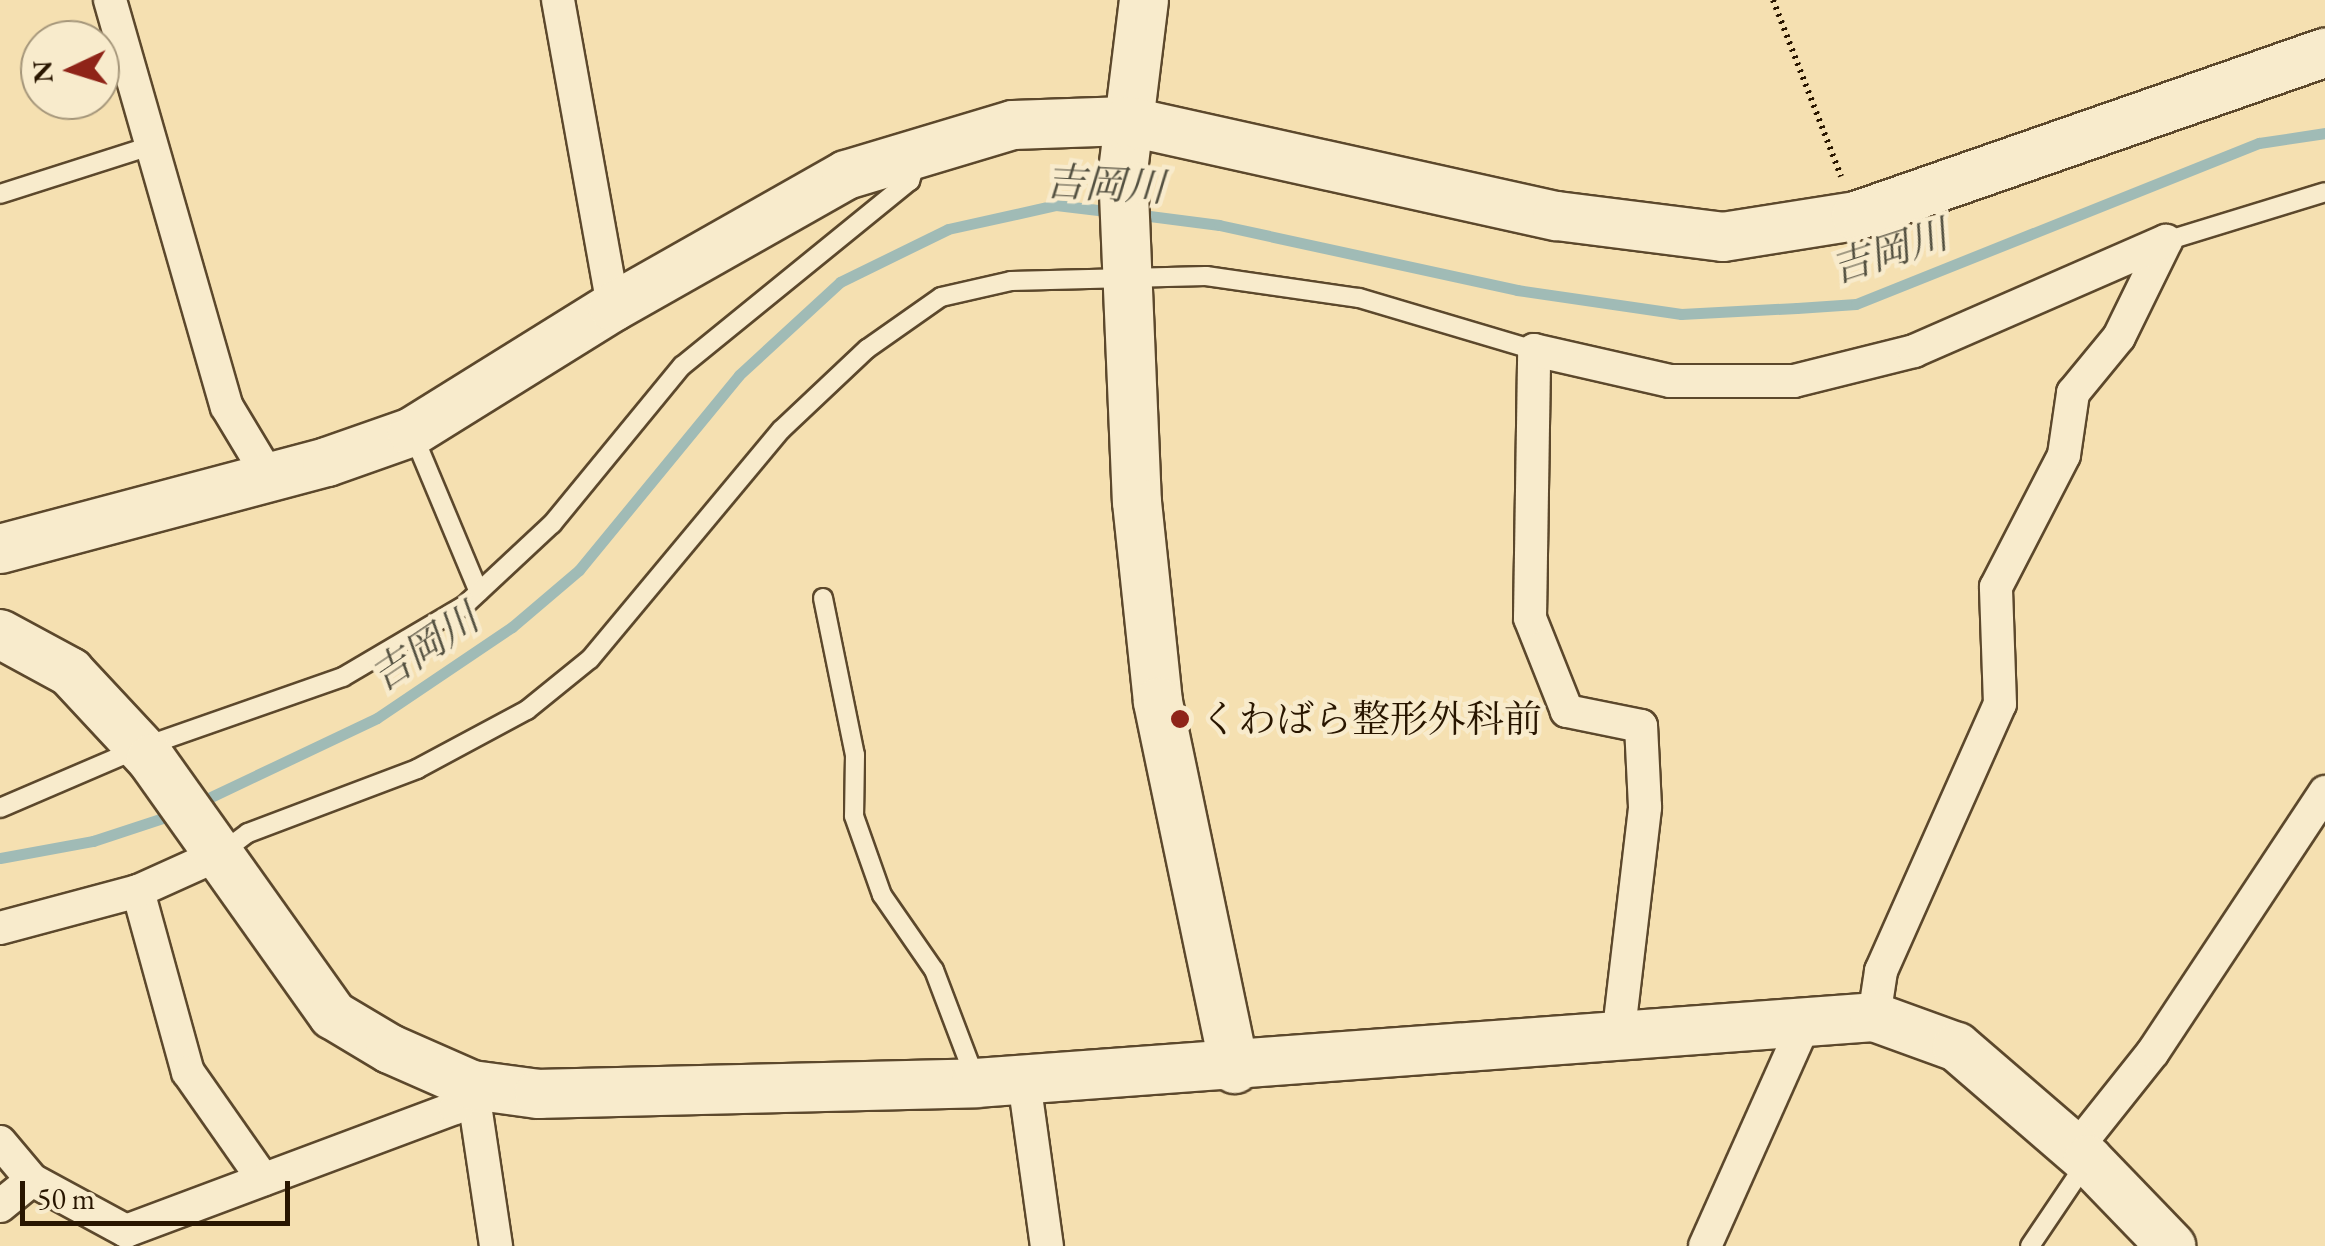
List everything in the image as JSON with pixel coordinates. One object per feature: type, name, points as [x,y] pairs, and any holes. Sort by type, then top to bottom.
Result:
[{"type":"street","points":[[110,0],[227,407],[270,478]]},
{"type":"street","points":[[558,0],[612,307]]},
{"type":"street","points":[[1144,0],[1126,121],[1123,170],[1124,268],[1137,502],[1158,702],[1235,1069]]},
{"type":"street","points":[[0,549],[270,478],[412,432],[612,307],[846,175],[1013,125],[1126,121],[1556,216],[1676,235],[1723,238],[1856,216],[2325,53]]},
{"type":"street","points":[[1618,1038],[1645,808],[1641,726],[1566,711],[1530,618],[1534,350],[1670,382],[1794,382],[1914,351],[2166,241]]},
{"type":"street","points":[[1874,1017],[1881,971],[2000,704],[1996,587],[2064,456],[2073,394],[2119,337],[2166,241]]},
{"type":"street","points":[[0,634],[70,672],[146,753],[333,1015],[390,1049],[472,1084],[539,1094],[1024,1081],[1235,1069],[1874,1017],[1956,1047],[2082,1155],[2171,1246]]},
{"type":"street","points":[[2082,1155],[2325,792]]},
{"type":"street","points":[[0,928],[138,891],[216,849]]},
{"type":"street","points":[[138,891],[188,1072],[264,1180]]},
{"type":"street","points":[[1705,1246],[1805,1022]]},
{"type":"street","points":[[1024,1081],[1048,1246]]},
{"type":"street","points":[[0,1142],[32,1180],[126,1231],[456,1108],[472,1084]]},
{"type":"street","points":[[472,1084],[496,1246]]},
{"type":"street","points":[[0,1206],[32,1180]]},
{"type":"lane","points":[[0,194],[154,145]]},
{"type":"lane","points":[[0,808],[343,677],[479,592],[552,524],[682,366],[910,180],[919,153]]},
{"type":"lane","points":[[2166,241],[2325,192]]},
{"type":"lane","points":[[216,849],[248,833],[417,769],[527,710],[590,659],[781,430],[867,348],[941,297],[1011,281],[1124,268],[1359,298],[1534,350]]},
{"type":"lane","points":[[412,432],[479,592]]},
{"type":"lane","points":[[823,598],[855,755],[854,816],[882,895],[934,970],[976,1083]]},
{"type":"lane","points":[[2030,1246],[2082,1155]]},
{"type":"path","points":[[1773,0],[1856,216]]},
{"type":"waterway","name":"吉岡川","points":[[1134,214],[1219,225],[1517,290],[1681,314],[1856,304],[2259,143],[2325,133]]},
{"type":"waterway","name":"吉岡川","points":[[196,804],[377,718],[512,627],[579,570],[739,375],[840,282],[948,229],[1056,205],[1115,212]]},
{"type":"waterway","name":"吉岡川","points":[[0,858],[93,841],[175,814]]},
{"type":"place","name":"くわばら整形外科前","points":[[1180,719]]}]
